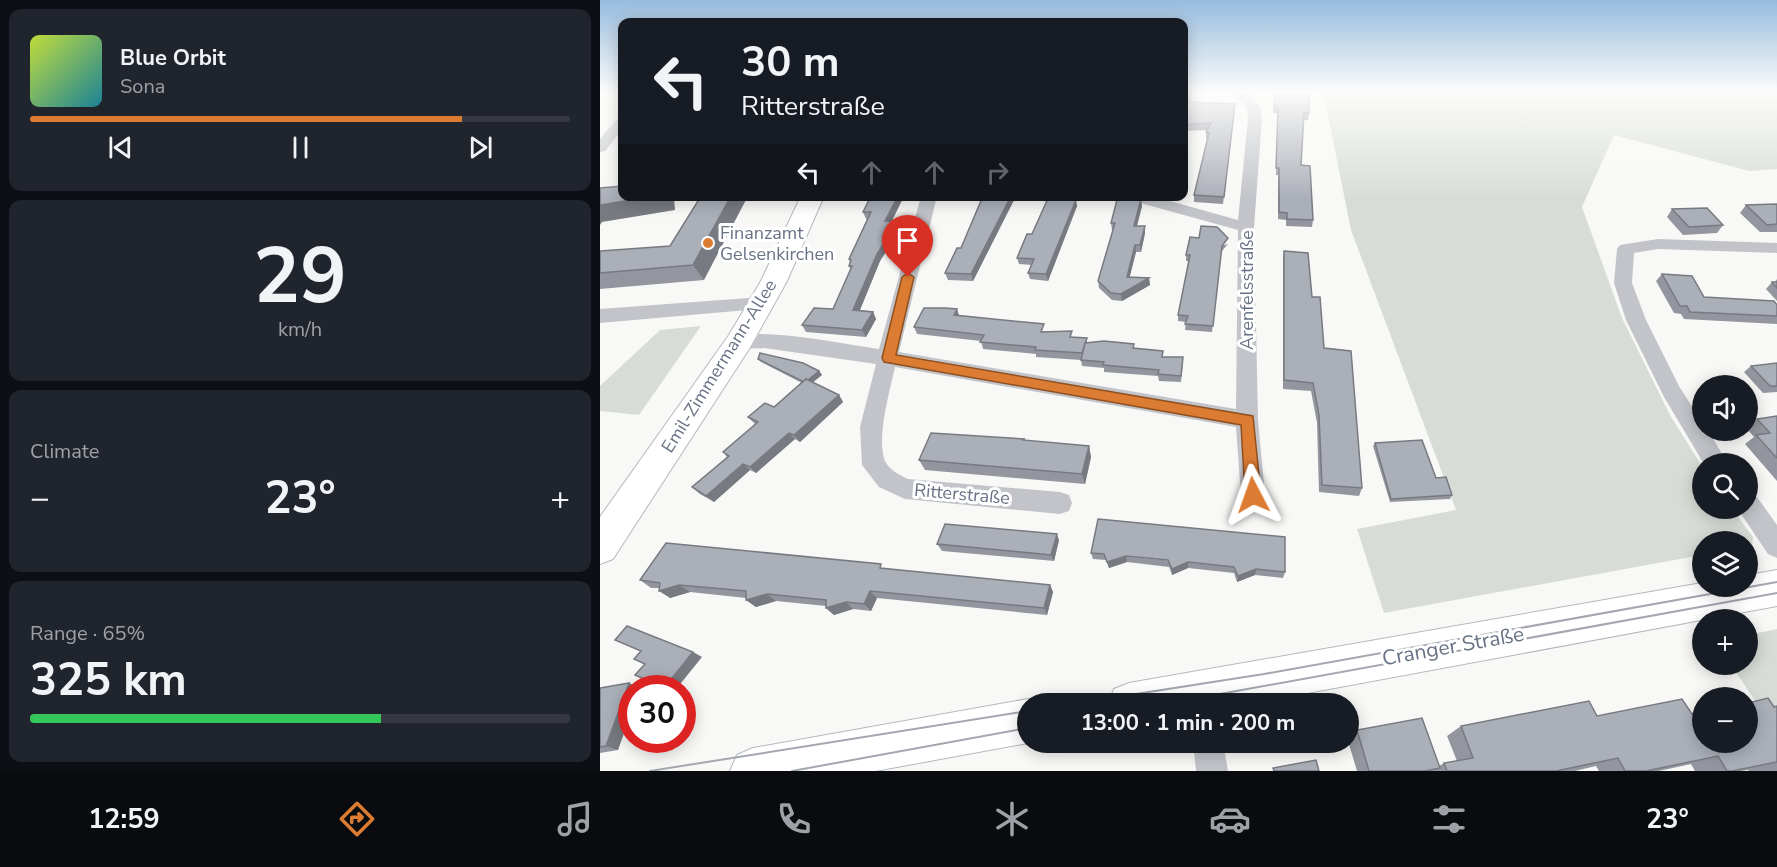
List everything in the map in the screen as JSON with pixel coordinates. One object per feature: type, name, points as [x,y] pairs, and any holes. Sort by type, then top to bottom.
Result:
[{"type":"main road","name":"Emil-Zimmermann-Allee","points":[[604,539],[739,342],[774,281],[811,201]]},
{"type":"main road","name":"Cranger Straße","points":[[1222,693],[1777,588]]},
{"type":"main road","points":[[753,771],[1017,723]]},
{"type":"street","points":[[600,148],[618,127]]},
{"type":"street","name":"Arenfelsstraße","points":[[1253,495],[1248,420],[1246,227],[1254,127]]},
{"type":"street","name":"Ritterstraße","points":[[928,201],[919,241],[902,295],[871,427],[874,465],[887,480],[905,489],[1060,503]]},
{"type":"street","points":[[1150,201],[1246,227]]},
{"type":"street","points":[[1710,453],[1671,391],[1636,320],[1623,283],[1626,249],[1658,244],[1777,248]]},
{"type":"street","points":[[600,316],[762,303]]},
{"type":"street","points":[[739,342],[764,341],[889,358],[1248,420]]},
{"type":"street","points":[[1757,519],[1777,546]]},
{"type":"street","points":[[1210,753],[1212,771]]},
{"type":"shaded area","points":[[1330,127],[1777,127],[1777,169],[1749,171],[1614,135],[1582,207],[1622,318],[1670,415],[1694,453],[1692,453],[1692,519],[1740,519],[1748,531],[1692,531],[1692,557],[1384,613],[1357,529],[1456,510],[1351,230]]},
{"type":"shaded area","points":[[701,326],[639,415],[600,411],[600,386],[660,330]]},
{"type":"shaded area","points":[[1777,629],[1777,733],[1758,705],[1758,687],[1746,687],[1738,675],[1758,675],[1758,633]]},
{"type":"building","points":[[1209,127],[1232,127],[1224,197],[1194,195],[1209,133],[1206,132]]},
{"type":"building","points":[[1277,127],[1303,127],[1301,165],[1310,166],[1313,220],[1287,219],[1287,213],[1279,212],[1279,168],[1276,168]]},
{"type":"building","points":[[618,186],[618,201],[625,201],[600,205],[600,188]]},
{"type":"building","points":[[698,201],[728,201],[693,265],[600,273],[600,251],[670,246]]},
{"type":"building","points":[[868,201],[895,201],[885,221],[897,221],[888,243],[884,243],[877,254],[853,310],[873,312],[862,330],[802,325],[814,308],[833,309],[852,266],[849,266],[851,260],[849,259],[871,212],[863,212]]},
{"type":"building","points":[[981,201],[1008,201],[971,274],[945,273],[957,248],[961,248]]},
{"type":"building","points":[[1047,201],[1076,201],[1046,274],[1028,273],[1034,259],[1017,258],[1027,234],[1032,234]]},
{"type":"building","points":[[1117,201],[1140,201],[1134,226],[1145,226],[1140,245],[1135,245],[1127,277],[1149,278],[1121,294],[1111,293],[1098,281],[1115,223],[1111,223]]},
{"type":"building","points":[[1777,204],[1777,224],[1767,225],[1746,205]]},
{"type":"building","points":[[1707,208],[1723,225],[1689,227],[1672,209]]},
{"type":"building","points":[[1201,226],[1217,227],[1228,238],[1222,246],[1213,326],[1185,324],[1188,316],[1178,315],[1190,255],[1186,255],[1190,237],[1199,238]]},
{"type":"building","points":[[1284,251],[1308,253],[1312,297],[1320,297],[1324,348],[1351,351],[1362,488],[1322,485],[1319,415],[1313,383],[1284,380]]},
{"type":"building","points":[[1662,274],[1692,276],[1704,297],[1774,301],[1777,305],[1777,316],[1690,312],[1687,306],[1680,306]]},
{"type":"building","points":[[924,308],[957,309],[954,315],[1044,324],[1041,332],[1072,331],[1070,337],[1087,338],[1082,353],[1035,350],[1036,347],[980,342],[984,335],[914,327]]},
{"type":"building","points":[[1104,341],[1134,344],[1133,348],[1163,351],[1162,357],[1183,357],[1181,376],[1158,374],[1159,370],[1103,365],[1104,362],[1081,360],[1085,343]]},
{"type":"building","points":[[760,353],[803,363],[819,371],[804,382],[758,359]]},
{"type":"building","points":[[1777,363],[1777,386],[1770,386],[1751,366]]},
{"type":"building","points":[[806,379],[839,395],[794,435],[789,433],[750,467],[743,464],[706,496],[692,487],[729,456],[723,452],[758,422],[748,417],[765,403],[774,407]]},
{"type":"building","points":[[1777,416],[1777,458],[1758,437],[1758,435],[1770,433],[1758,419]]},
{"type":"building","points":[[931,433],[1089,446],[1082,474],[919,460]]},
{"type":"building","points":[[1422,440],[1436,478],[1446,477],[1452,495],[1391,499],[1375,443]]},
{"type":"building","points":[[1098,519],[1285,537],[1285,572],[1256,569],[1238,576],[1234,567],[1188,562],[1172,569],[1168,560],[1126,556],[1107,562],[1104,554],[1091,553]]},
{"type":"building","points":[[945,524],[1057,534],[1051,555],[937,544]]},
{"type":"building","points":[[666,543],[881,564],[880,568],[1050,585],[1044,608],[870,591],[864,604],[846,602],[826,608],[826,600],[767,594],[746,600],[746,591],[679,585],[659,591],[660,583],[640,580]]},
{"type":"building","points":[[627,626],[693,652],[674,675],[635,675],[645,664],[634,659],[641,651],[615,640]]},
{"type":"building","points":[[618,685],[618,713],[606,746],[600,747],[600,688]]},
{"type":"building","points":[[1768,698],[1774,707],[1777,706],[1777,762],[1732,771],[1727,771],[1718,756],[1646,771],[1625,771],[1618,758],[1556,771],[1447,771],[1444,763],[1473,758],[1461,726],[1589,701],[1597,716],[1682,699],[1692,714],[1692,753],[1758,753],[1758,700]]},
{"type":"building","points":[[1422,718],[1440,768],[1425,771],[1369,771],[1359,730]]},
{"type":"building","points":[[1316,760],[1319,771],[1274,771],[1273,768]]},
{"type":"tram line","points":[[1142,693],[1264,674],[1777,582]]},
{"type":"tram line","points":[[1226,693],[1777,593]]},
{"type":"tram line","points":[[650,771],[1017,713]]},
{"type":"tram line","points":[[792,771],[1017,730]]},
{"type":"place","name":"Finanzamt Gelsenkirchen","points":[[708,243]]},
{"type":"route","points":[[908,277],[889,358],[1248,420],[1253,495]]}]
